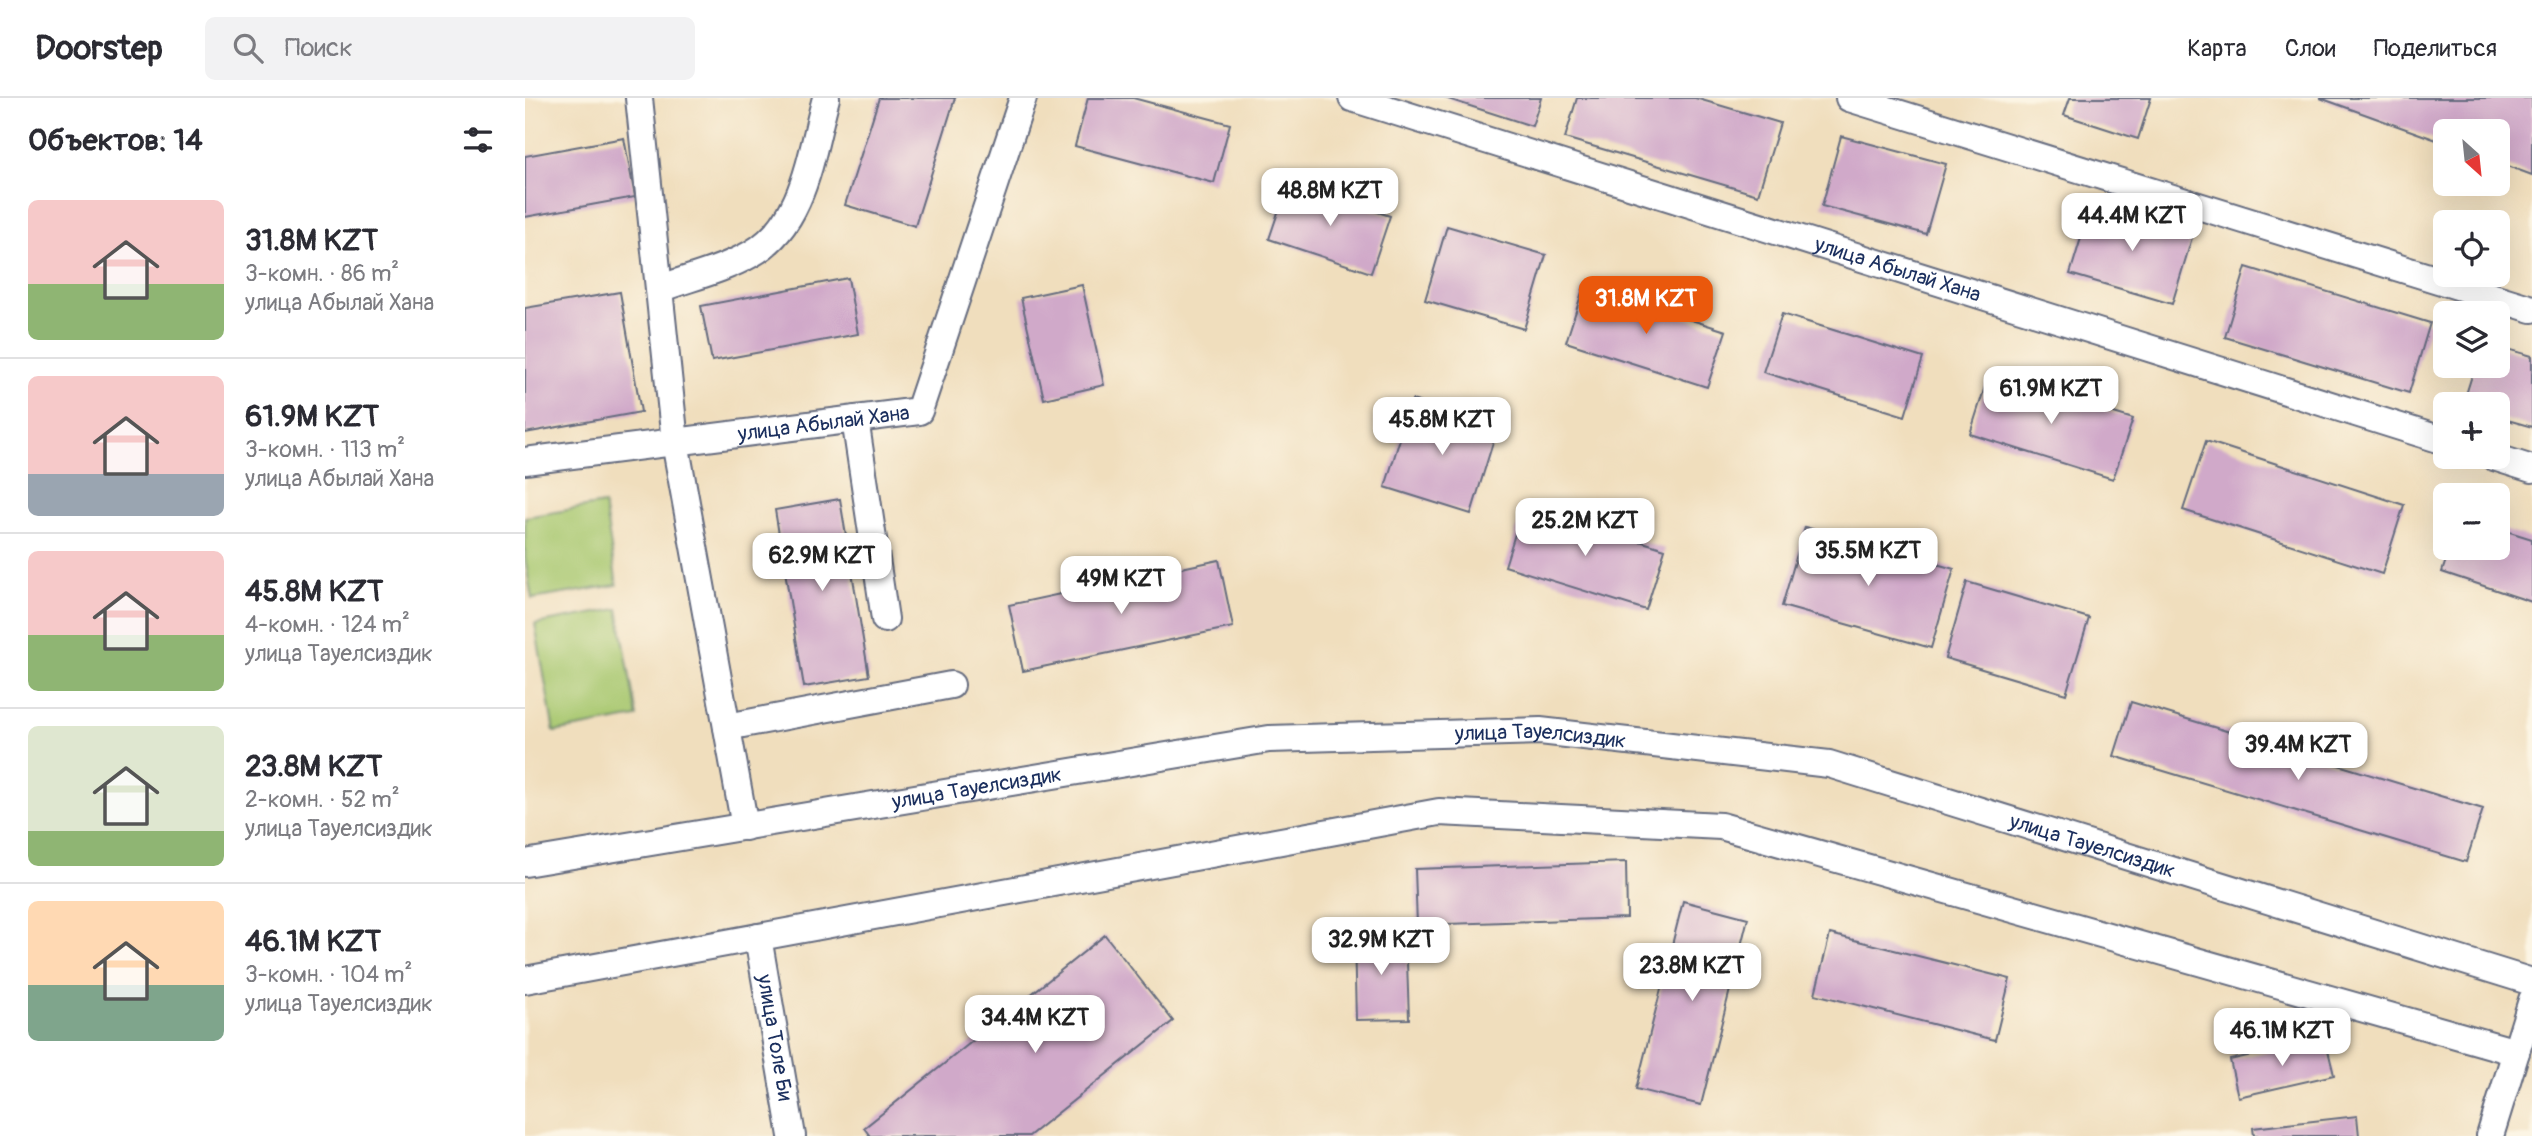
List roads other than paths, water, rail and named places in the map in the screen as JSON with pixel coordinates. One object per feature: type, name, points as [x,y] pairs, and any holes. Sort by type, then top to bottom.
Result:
[{"type":"street","points":[[639,98],[675,442],[745,827]]},
{"type":"street","points":[[659,289],[751,254],[775,235],[797,205],[826,98]]},
{"type":"street","name":"улица Абылай Хана","points":[[525,461],[919,411],[1023,98]]},
{"type":"street","name":"улица Абылай Хана","points":[[1352,98],[2433,437]]},
{"type":"street","points":[[1849,98],[2532,309]]},
{"type":"street","points":[[855,419],[885,619]]},
{"type":"street","points":[[2510,462],[2532,469]]},
{"type":"street","points":[[727,727],[951,685]]},
{"type":"street","name":"улица Тауелсиздик","points":[[525,863],[1269,739],[1540,731],[1829,764],[2532,982]]},
{"type":"street","points":[[525,980],[1439,812],[1721,827],[2516,1052]]},
{"type":"street","name":"улица Толе Би","points":[[758,937],[792,1136]]},
{"type":"street","points":[[2490,1136],[2532,1000]]}]
